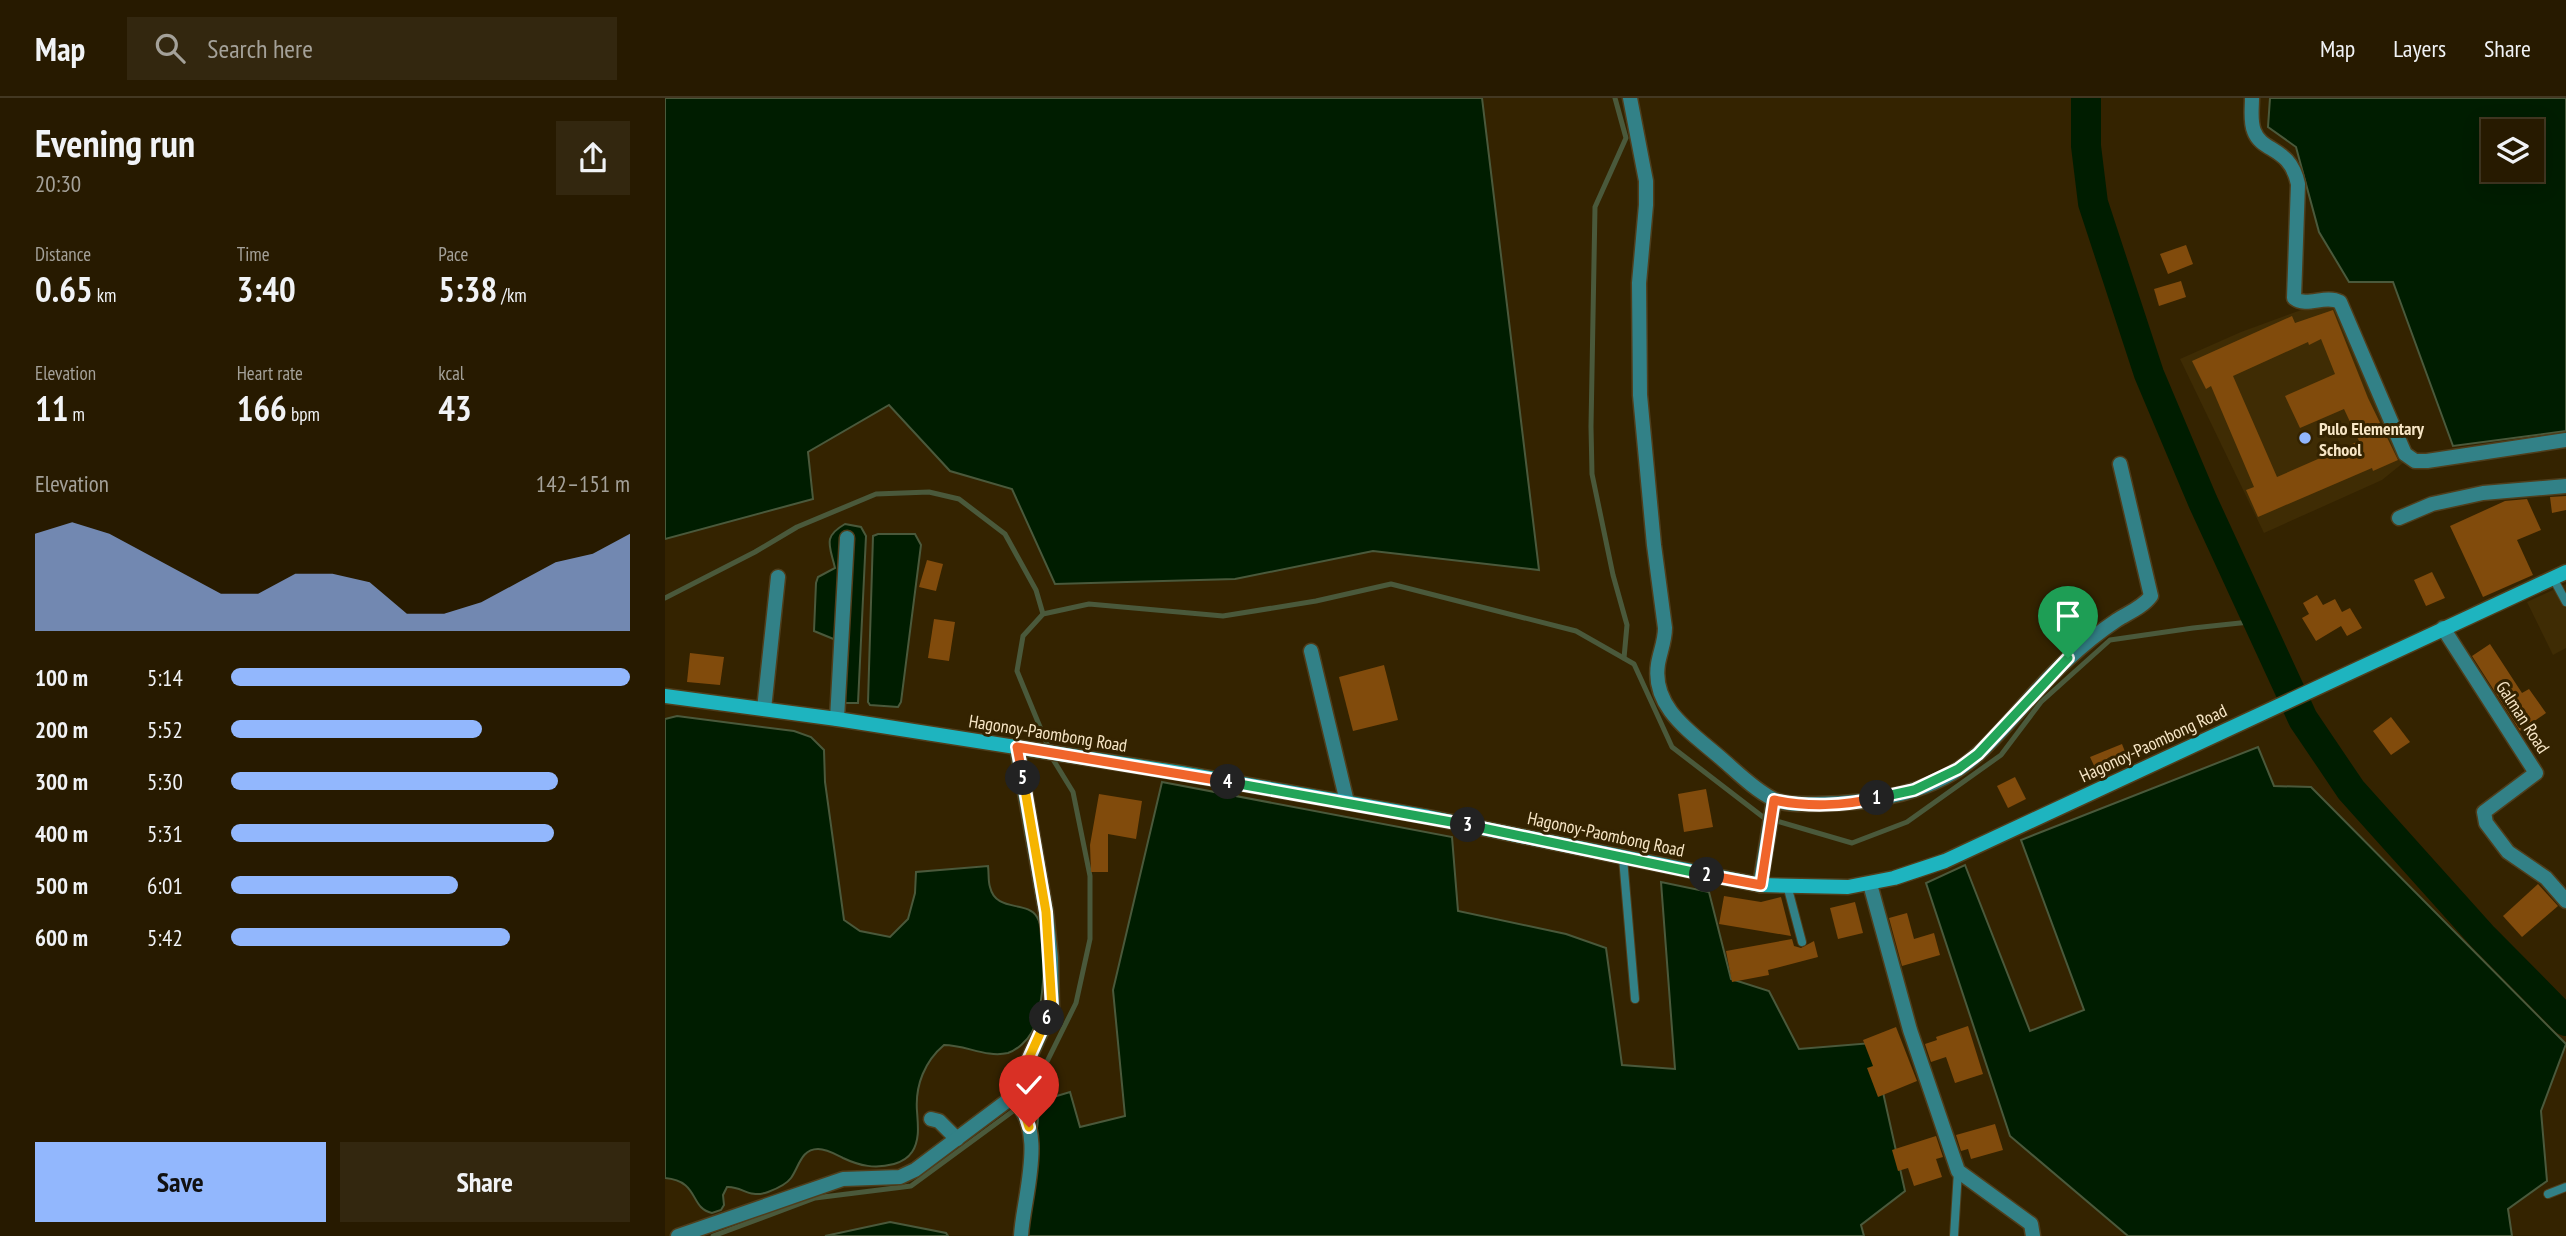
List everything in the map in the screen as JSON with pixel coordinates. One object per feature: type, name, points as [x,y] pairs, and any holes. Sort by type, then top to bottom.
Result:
[{"type":"main road","name":"Hagonoy-Paombong Road","points":[[665,696],[1076,756],[1427,817],[1761,885],[1849,887],[1870,884],[1945,861],[2560,575]]},
{"type":"street","points":[[1630,98],[1646,181],[1638,321],[1643,436],[1665,628],[1657,683],[1663,702],[1673,716],[1773,807],[1867,801],[1914,790],[1958,769],[1978,754],[2068,658],[2149,599],[2151,596],[2120,464]]},
{"type":"street","points":[[2252,98],[2251,120],[2254,132],[2260,141],[2281,153],[2293,166],[2298,184],[2294,298],[2303,302],[2333,298],[2340,302],[2405,454],[2415,461],[2427,461],[2566,440]]},
{"type":"street","points":[[2399,518],[2432,505],[2483,493],[2566,486]]},
{"type":"street","points":[[837,719],[847,538]]},
{"type":"street","points":[[764,709],[778,577]]},
{"type":"street","name":"Galman Road","points":[[2443,628],[2536,773],[2484,812],[2486,823],[2508,852],[2546,877],[2566,901]]},
{"type":"street","points":[[1311,650],[1347,803]]},
{"type":"street","points":[[678,1236],[843,1178],[900,1177],[915,1170],[1013,1099],[1052,1008],[1046,912],[1024,748]]},
{"type":"street","points":[[1761,885],[1773,807]]},
{"type":"street","points":[[1870,884],[1910,1030],[1958,1171],[2031,1224],[2033,1236]]},
{"type":"street","points":[[1013,1099],[1025,1114],[1033,1142],[1021,1236]]},
{"type":"street","points":[[932,1119],[939,1121],[957,1139]]},
{"type":"lane","points":[[2560,575],[2566,602]]},
{"type":"lane","points":[[1623,858],[1635,999]]},
{"type":"lane","points":[[1787,885],[1802,942]]},
{"type":"lane","points":[[1954,1236],[1958,1171]]},
{"type":"lane","points":[[2548,1194],[2566,1187]]},
{"type":"shaded area","points":[[665,98],[1482,98],[1539,570],[1373,551],[1235,579],[1055,584],[1012,489],[950,471],[889,405],[808,452],[813,499],[665,539]]},
{"type":"shaded area","points":[[2270,98],[2566,98],[2566,431],[2453,446],[2393,282],[2349,282],[2319,232],[2296,147],[2268,127]]},
{"type":"shaded area","name":"Pulo Elementary School","points":[[2320,303],[2333,304],[2403,463],[2382,480],[2264,533],[2180,359],[2241,332]]},
{"type":"shaded area","points":[[845,524],[861,527],[866,536],[858,703],[841,703],[836,640],[814,631],[816,583],[818,577],[835,568],[830,538]]},
{"type":"shaded area","points":[[915,534],[921,545],[901,702],[898,707],[870,705],[868,702],[873,536]]},
{"type":"shaded area","points":[[2566,584],[2566,648],[2553,655],[2527,602]]},
{"type":"shaded area","points":[[677,716],[794,731],[811,737],[824,750],[825,782],[844,920],[860,931],[890,937],[908,919],[915,893],[916,872],[988,866],[989,885],[993,895],[998,900],[1032,912],[1037,917],[1041,927],[1044,957],[1040,1008],[1032,1032],[1021,1045],[1008,1053],[984,1053],[944,1045],[937,1051],[920,1083],[915,1147],[902,1161],[887,1166],[868,1166],[825,1150],[812,1150],[804,1155],[784,1185],[761,1194],[727,1187],[723,1195],[724,1205],[721,1210],[712,1213],[700,1206],[684,1184],[665,1178],[665,719]]},
{"type":"shaded area","points":[[2258,747],[2274,786],[2311,787],[2566,1044],[2541,1111],[2547,1181],[2508,1209],[2512,1236],[2128,1236],[2010,1136],[1926,883],[1965,865],[2030,1031],[2084,1010],[2021,840]]},
{"type":"shaded area","points":[[1162,782],[1452,837],[1458,911],[1566,934],[1606,948],[1622,1065],[1675,1069],[1661,882],[1709,892],[1731,979],[1769,991],[1799,1049],[1872,1043],[1905,1191],[1861,1225],[1864,1236],[1025,1236],[1040,1101],[1070,1092],[1080,1127],[1125,1116],[1113,990]]},
{"type":"shaded area","points":[[890,1222],[946,1233],[948,1236],[825,1236]]},
{"type":"building","points":[[2186,245],[2193,264],[2168,274],[2160,254]]},
{"type":"building","points":[[2181,281],[2186,297],[2159,306],[2154,289]]},
{"type":"building","points":[[2333,310],[2368,398],[2398,460],[2373,471],[2372,468],[2258,517],[2246,490],[2254,487],[2211,386],[2206,389],[2192,361],[2292,316],[2295,323]],"holes":[[[2321,339],[2335,374],[2285,396],[2300,428],[2344,409],[2359,441],[2277,477],[2233,376],[2308,342],[2309,345]]]},
{"type":"building","points":[[2566,496],[2566,510],[2552,513],[2550,497]]},
{"type":"building","points":[[2527,499],[2541,530],[2517,540],[2533,575],[2483,597],[2450,526],[2505,501]]},
{"type":"building","points":[[927,560],[943,564],[936,591],[919,587]]},
{"type":"building","points":[[2432,572],[2445,598],[2426,606],[2414,580]]},
{"type":"building","points":[[2317,595],[2323,605],[2335,599],[2342,612],[2350,608],[2362,628],[2347,636],[2341,626],[2316,641],[2302,618],[2309,614],[2303,603]]},
{"type":"building","points":[[934,619],[955,622],[949,661],[928,658]]},
{"type":"building","points":[[2490,644],[2522,693],[2529,689],[2546,713],[2520,731],[2472,656]]},
{"type":"building","points":[[690,653],[724,657],[720,685],[687,682]]},
{"type":"building","points":[[1384,665],[1398,720],[1353,731],[1339,677]]},
{"type":"building","points":[[2391,717],[2410,742],[2391,755],[2373,731]]},
{"type":"building","points":[[2122,744],[2129,762],[2098,774],[2090,757]]},
{"type":"building","points":[[2015,777],[2026,799],[2008,808],[1997,786]]},
{"type":"building","points":[[1706,789],[1713,827],[1684,832],[1678,794]]},
{"type":"building","points":[[1099,794],[1142,801],[1136,839],[1108,834],[1108,872],[1091,872],[1090,845]]},
{"type":"building","points":[[2538,884],[2558,906],[2522,937],[2503,916]]},
{"type":"building","points":[[1724,896],[1761,902],[1781,897],[1791,936],[1719,924]]},
{"type":"building","points":[[1855,902],[1863,933],[1838,939],[1830,908]]},
{"type":"building","points":[[1907,913],[1914,939],[1934,933],[1940,955],[1902,966],[1889,918]]},
{"type":"building","points":[[1792,939],[1794,946],[1801,948],[1814,941],[1818,957],[1768,970],[1769,975],[1732,982],[1726,951]]},
{"type":"building","points":[[1968,1026],[1983,1074],[1955,1083],[1946,1057],[1931,1062],[1925,1044],[1937,1040],[1936,1037]]},
{"type":"building","points":[[1896,1027],[1917,1081],[1878,1097],[1867,1068],[1873,1066],[1863,1040]]},
{"type":"building","points":[[1995,1124],[2003,1150],[1971,1159],[1968,1149],[1961,1151],[1956,1135]]},
{"type":"building","points":[[1936,1136],[1943,1157],[1936,1159],[1942,1177],[1914,1186],[1908,1168],[1898,1171],[1892,1150]]},
{"type":"waterway","points":[[1615,98],[1626,138],[1595,207],[1591,427],[1592,474],[1613,575],[1627,625],[1624,658]]},
{"type":"waterway","points":[[2086,98],[2086,146],[2093,203],[2149,374],[2203,502],[2303,719],[2351,790],[2482,936],[2566,1021]]},
{"type":"waterway","points":[[665,598],[755,552],[797,527],[876,494],[929,492],[959,499],[1005,534],[1036,590],[1043,614]]},
{"type":"waterway","points":[[713,1236],[815,1198],[911,1186],[1028,1100],[1076,1003],[1090,939],[1090,876],[1073,792],[1054,761],[1017,671],[1023,636],[1043,614],[1089,604],[1223,616],[1316,601],[1391,584],[1576,631],[1634,664],[1672,747],[1763,817],[1852,843],[1907,822],[2001,755],[2041,702],[2110,640],[2259,621]]},
{"type":"place","name":"Pulo Elementary School","points":[[2305,438]]},
{"type":"route","points":[[1029,1127],[1025,1114],[1011,1098],[1052,1008],[1051,958],[1046,912],[1017,747],[1427,817],[1761,885],[1774,800],[1810,804],[1867,801],[1914,790],[1936,780],[1958,769],[1978,754],[2068,658]]}]
